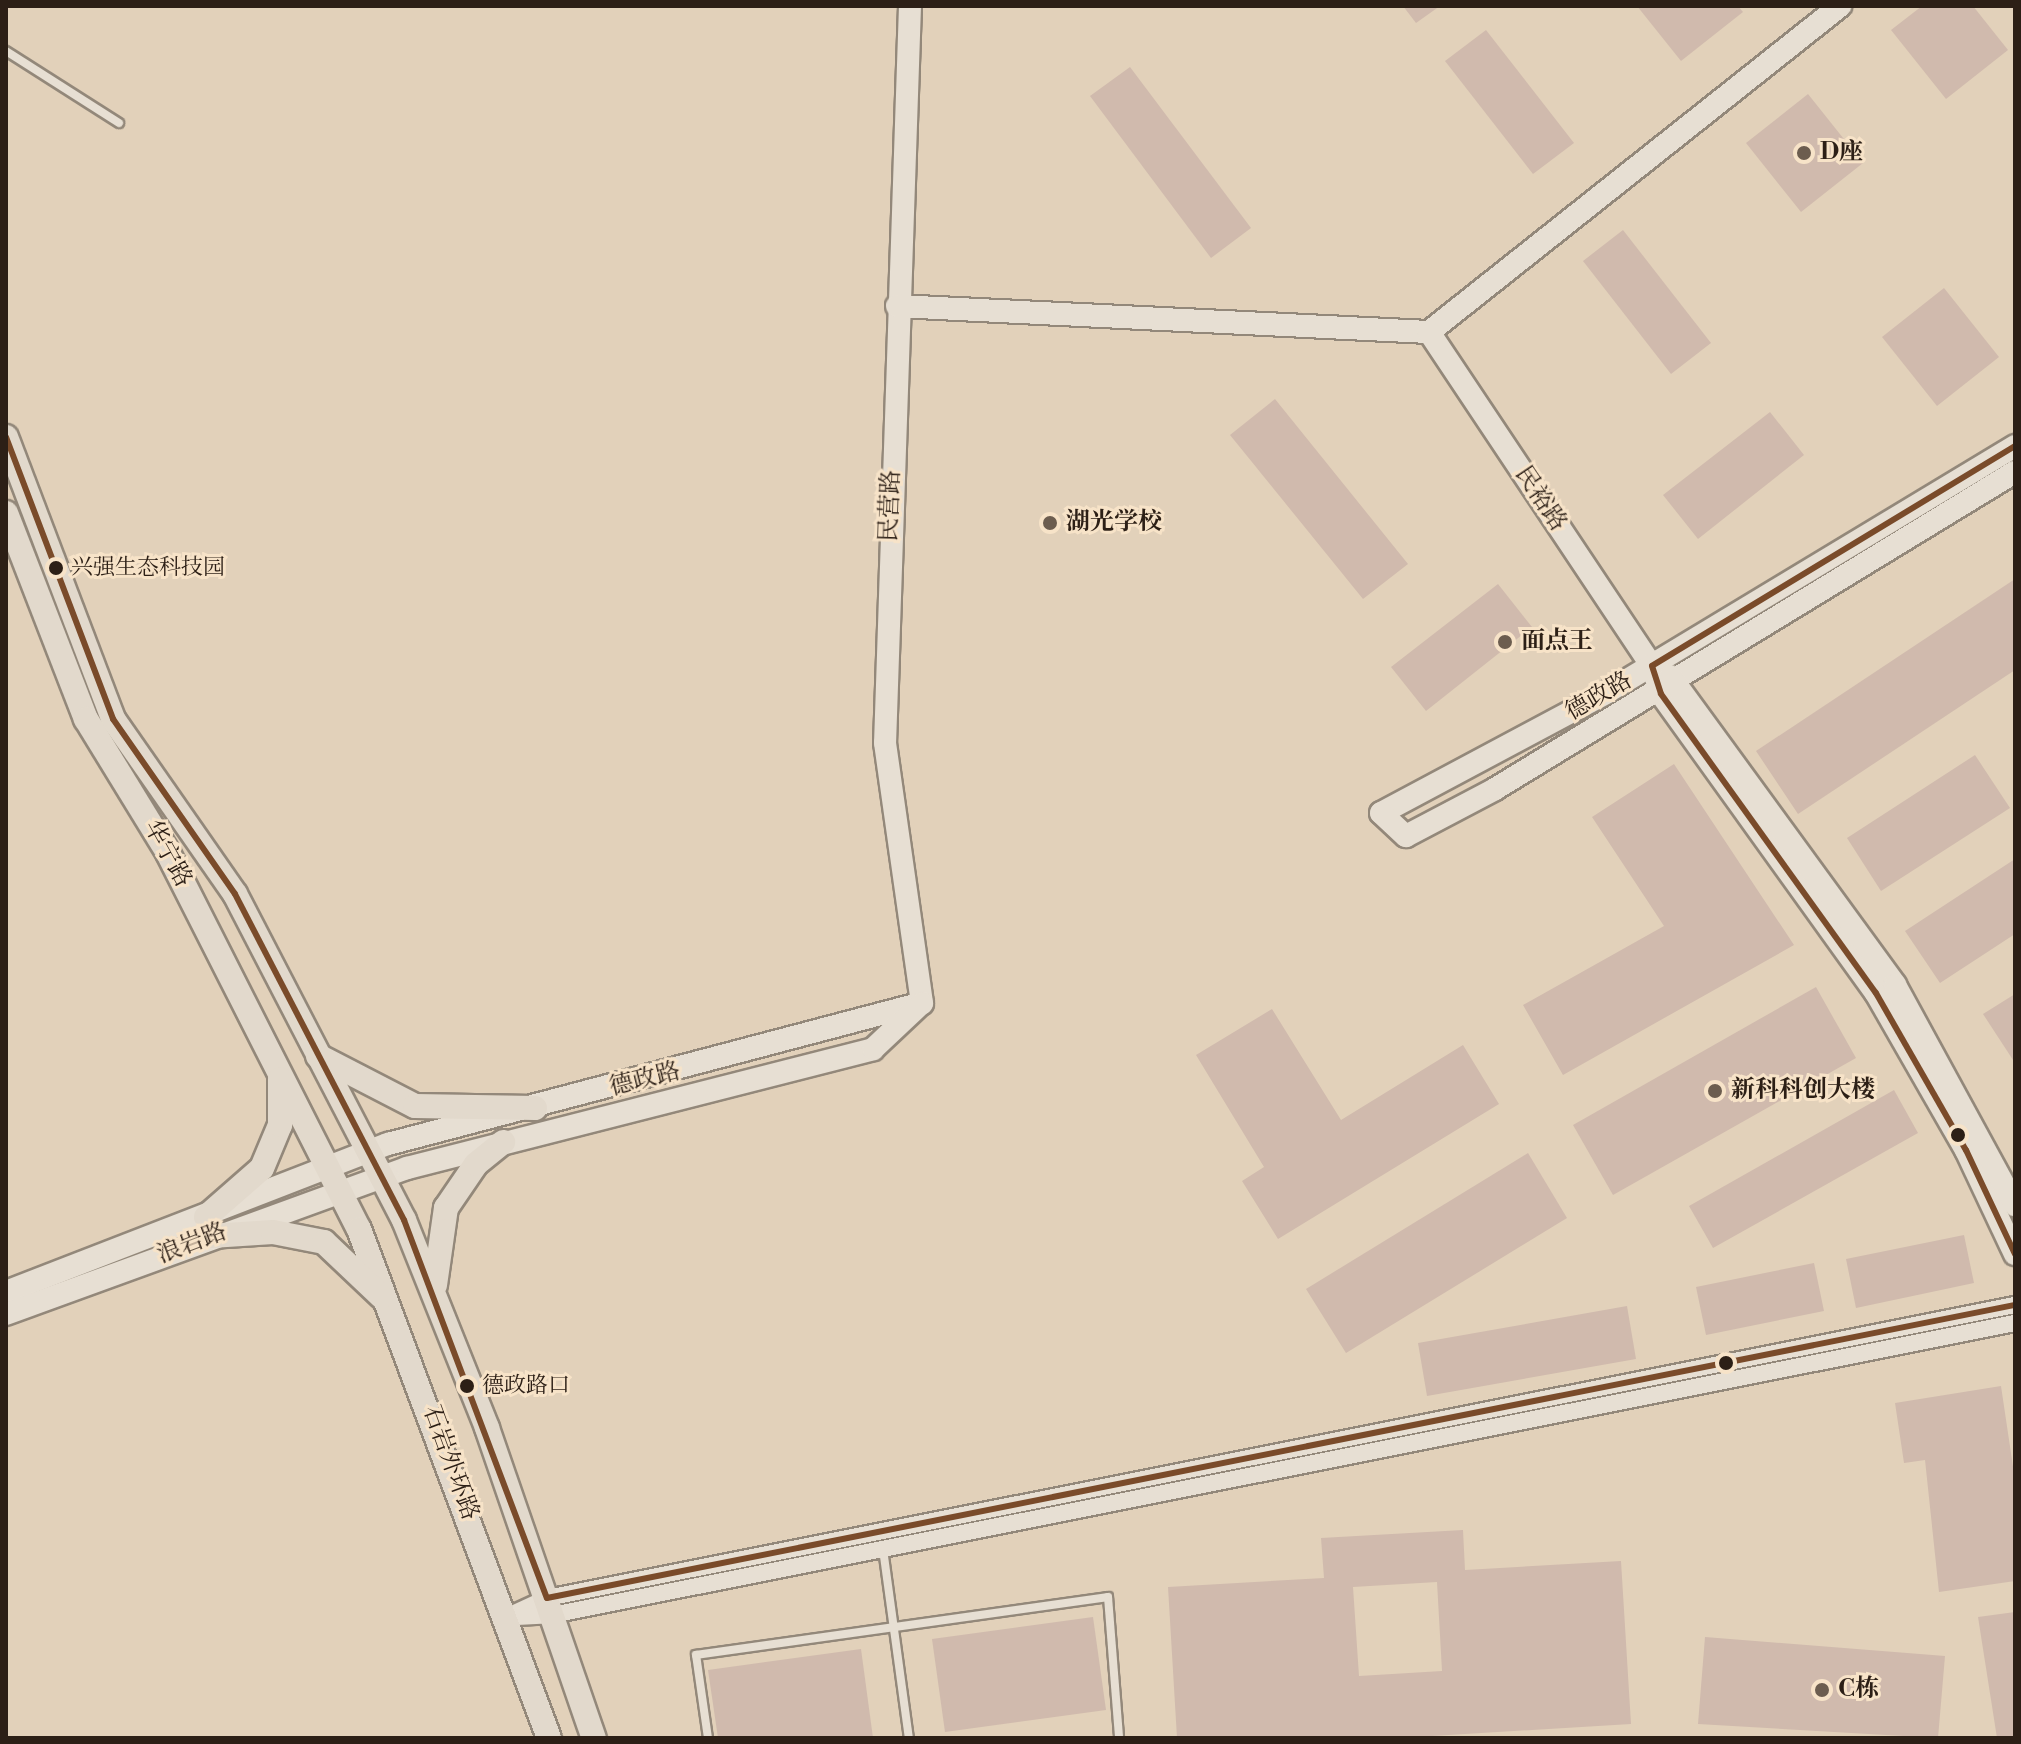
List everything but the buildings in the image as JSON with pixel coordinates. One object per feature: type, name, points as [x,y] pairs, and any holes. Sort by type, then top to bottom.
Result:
[{"type":"main road","name":"华宁路","points":[[6,437],[113,719],[235,894],[380,1178]]},
{"type":"main road","name":"华宁路","points":[[6,513],[86,719],[168,853],[342,1191]]},
{"type":"main road","points":[[318,1056],[415,1106],[535,1108]]},
{"type":"main road","points":[[209,1227],[247,1187],[273,1147],[279,1072]]},
{"type":"main road","points":[[435,1296],[446,1208],[467,1174],[503,1142]]},
{"type":"main road","name":"石岩外环路","points":[[380,1178],[435,1296],[550,1607],[594,1738]]},
{"type":"main road","name":"石岩外环路","points":[[342,1191],[393,1309],[549,1738]]},
{"type":"main road","points":[[209,1227],[273,1232],[324,1242],[393,1309]]},
{"type":"street","name":"民营路","points":[[910,6],[897,306],[885,743],[922,1003]]},
{"type":"street","points":[[897,306],[1429,332],[1840,6]]},
{"type":"street","name":"民裕路","points":[[1429,332],[1652,666]]},
{"type":"street","name":"德政路","points":[[2015,446],[1652,666],[1381,813],[1406,836],[1671,688],[2015,472]]},
{"type":"street","points":[[1652,666],[1895,985],[2015,1205]]},
{"type":"street","points":[[1671,688],[1876,993],[1966,1150],[2015,1254]]},
{"type":"street","name":"德政路","points":[[380,1178],[503,1142],[873,1049],[922,1003]]},
{"type":"street","name":"德政路","points":[[367,1151],[922,1003]]},
{"type":"street","name":"浪岩路","points":[[6,1314],[209,1227],[328,1165],[367,1151]]},
{"type":"street","name":"浪岩路","points":[[6,1292],[209,1227],[380,1178]]},
{"type":"street","points":[[506,1617],[2015,1305]]},
{"type":"street","points":[[550,1607],[883,1549],[2015,1323]]},
{"type":"lane","points":[[6,51],[119,123]]},
{"type":"lane","points":[[883,1549],[909,1738]]},
{"type":"lane","points":[[708,1738],[696,1655],[1108,1597],[1119,1738]]},
{"type":"transit line","points":[[6,437],[113,719],[235,894],[404,1220],[547,1598],[2015,1305]]},
{"type":"transit line","points":[[2015,446],[1652,666],[1661,694],[1876,993],[1966,1150],[2015,1254]]},
{"type":"place","name":"D座","points":[[1804,153]]},
{"type":"place","name":"湖光学校","points":[[1050,523]]},
{"type":"place","name":"兴强生态科技园","points":[[56,568]]},
{"type":"place","name":"面点王","points":[[1505,642]]},
{"type":"place","name":"新科科创大楼","points":[[1715,1091]]},
{"type":"place","name":"德政路口","points":[[467,1386]]},
{"type":"place","name":"C栋","points":[[1822,1690]]}]
